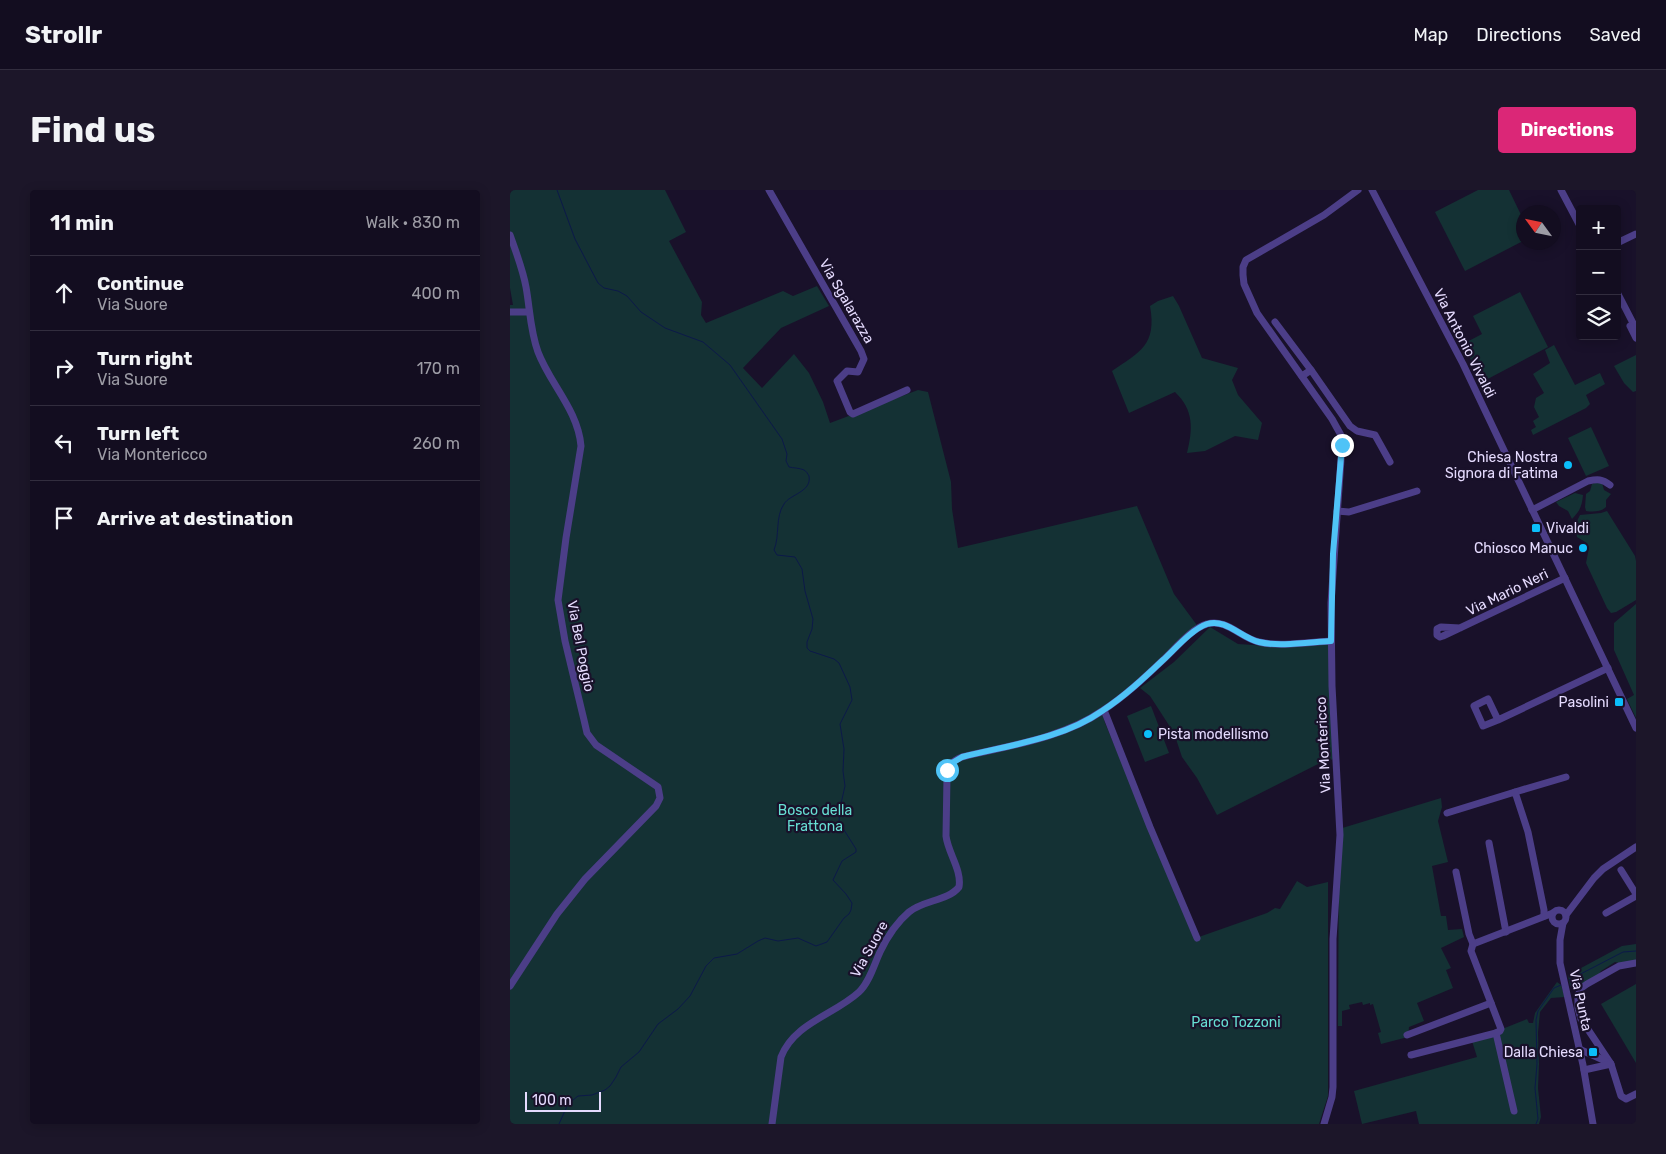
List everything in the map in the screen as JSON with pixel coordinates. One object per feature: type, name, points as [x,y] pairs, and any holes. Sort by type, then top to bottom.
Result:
[{"type":"street","name":"Via Sgalarazza","points":[[769,190],[864,359],[858,372],[846,371],[837,381],[850,412],[853,414],[907,390]]},
{"type":"street","name":"Via Montericco","points":[[1324,1124],[1333,1087],[1333,939],[1340,836],[1332,686],[1331,593],[1342,464],[1342,437],[1332,419],[1257,313],[1244,284],[1243,267],[1246,260],[1324,215],[1358,190]]},
{"type":"street","name":"Via Antonio Vivaldi","points":[[1372,190],[1463,364],[1636,728]]},
{"type":"street","points":[[1562,190],[1576,218]]},
{"type":"street","points":[[1567,190],[1576,209]]},
{"type":"street","points":[[1621,241],[1636,234]]},
{"type":"street","name":"Via Bel Poggio","points":[[510,235],[526,287],[532,335],[539,354],[574,417],[580,432],[581,446],[558,600],[565,640],[584,720],[588,733],[596,745],[658,787],[660,798],[656,806],[585,879],[557,914],[510,986]]},
{"type":"street","points":[[1621,306],[1636,329]]},
{"type":"street","points":[[510,312],[529,312]]},
{"type":"street","points":[[1627,315],[1636,338]]},
{"type":"street","points":[[1275,322],[1312,370],[1350,426],[1357,431],[1375,435],[1390,462]]},
{"type":"street","points":[[1302,376],[1312,370]]},
{"type":"street","points":[[1532,510],[1588,481],[1598,478],[1603,479],[1610,485]]},
{"type":"street","points":[[1337,511],[1349,512],[1417,491]]},
{"type":"street","name":"Via Mario Neri","points":[[1460,628],[1565,578]]},
{"type":"street","name":"Via Suore","points":[[772,1124],[781,1057],[785,1046],[800,1031],[860,991],[886,939],[895,926],[908,913],[916,907],[953,893],[959,887],[960,879],[946,836],[946,776],[950,764],[962,757],[1071,729],[1104,710],[1139,682],[1189,636],[1206,624],[1213,622],[1225,625],[1251,640],[1266,644],[1331,641]]},
{"type":"street","points":[[1498,720],[1608,668]]},
{"type":"street","points":[[1104,710],[1150,827],[1197,938]]},
{"type":"street","points":[[1447,813],[1566,777]]},
{"type":"street","points":[[1515,792],[1528,832],[1544,913]]},
{"type":"street","points":[[1489,843],[1506,932]]},
{"type":"street","points":[[1473,944],[1506,932],[1544,913],[1566,920],[1566,915],[1594,878],[1636,847]]},
{"type":"street","points":[[1606,914],[1636,895],[1621,870]]},
{"type":"street","points":[[1456,872],[1469,934],[1473,944],[1471,951],[1501,1027],[1498,1032],[1514,1111]]},
{"type":"street","points":[[1556,916],[1575,902]]},
{"type":"street","name":"Via Punta","points":[[1556,916],[1560,940],[1560,963],[1584,1067],[1593,1124]]},
{"type":"street","points":[[1636,963],[1619,966],[1580,989],[1578,1003],[1581,1019],[1611,1064],[1621,1096],[1626,1099],[1636,1094]]},
{"type":"street","points":[[1407,1035],[1491,1003]]},
{"type":"street","points":[[1411,1055],[1498,1032]]},
{"type":"street","points":[[1579,1049],[1611,1064]]},
{"type":"street","points":[[1594,1056],[1588,1057],[1584,1067],[1594,1068],[1611,1064]]},
{"type":"street","points":[[1594,1056],[1598,1060],[1594,1068]]},
{"type":"green space","name":"Bosco della Frattona","points":[[510,190],[665,190],[686,232],[669,241],[702,302],[701,315],[706,323],[783,291],[793,296],[817,286],[829,306],[781,328],[743,368],[762,388],[794,354],[809,373],[823,402],[830,423],[918,390],[928,392],[951,482],[952,509],[958,548],[1137,506],[1174,594],[1199,628],[1102,711],[1105,723],[1196,938],[1267,913],[1275,908],[1280,909],[1297,881],[1307,887],[1328,882],[1328,1096],[1319,1124],[510,1124],[510,305],[513,305],[510,288]]},
{"type":"green space","points":[[1478,190],[1509,190],[1516,205],[1516,245],[1465,271],[1435,212]]},
{"type":"green space","points":[[1520,292],[1548,347],[1482,382],[1463,344],[1482,334],[1473,316]]},
{"type":"green space","points":[[1173,296],[1202,358],[1238,368],[1232,380],[1238,395],[1262,423],[1258,440],[1235,436],[1205,451],[1187,453],[1191,428],[1189,413],[1175,392],[1129,413],[1112,371],[1144,346],[1151,330],[1150,306]]},
{"type":"green space","points":[[1554,345],[1575,385],[1600,373],[1605,384],[1586,395],[1590,404],[1586,408],[1533,435],[1531,430],[1536,427],[1533,421],[1539,417],[1534,407],[1536,398],[1544,393],[1533,374],[1550,363],[1545,350]]},
{"type":"green space","points":[[1636,355],[1636,391],[1633,392],[1624,383],[1614,366]]},
{"type":"green space","points":[[1591,427],[1609,466],[1586,476],[1568,438]]},
{"type":"green space","points":[[1602,483],[1604,490],[1611,494],[1606,500],[1606,507],[1604,509],[1586,511],[1586,494],[1590,491],[1592,484]]},
{"type":"green space","points":[[1575,493],[1583,495],[1583,499],[1579,511],[1572,519],[1568,511],[1556,502]]},
{"type":"green space","points":[[1607,511],[1635,556],[1636,561],[1636,600],[1611,613],[1586,563],[1589,548],[1587,543],[1577,537],[1575,525],[1580,515]]},
{"type":"green space","points":[[1636,604],[1636,718],[1627,699],[1634,695],[1614,650],[1614,623]]},
{"type":"green space","points":[[1210,627],[1238,644],[1282,647],[1333,643],[1334,759],[1322,762],[1217,815],[1197,778],[1182,757],[1174,733],[1150,696],[1140,688],[1174,662]]},
{"type":"green space","name":"Pista modellismo","points":[[1151,706],[1169,753],[1145,762],[1127,716]]},
{"type":"green space","points":[[1441,798],[1442,807],[1438,821],[1448,862],[1432,866],[1441,916],[1446,916],[1448,930],[1462,929],[1464,937],[1441,948],[1451,968],[1446,970],[1453,988],[1417,1003],[1424,1021],[1409,1027],[1408,1037],[1381,1044],[1378,1033],[1381,1032],[1373,1004],[1363,1005],[1362,1002],[1349,1005],[1350,1009],[1342,1011],[1342,1026],[1338,1026],[1339,829]]},
{"type":"green space","points":[[1636,944],[1636,961],[1615,962],[1580,987],[1570,986],[1568,975],[1622,946]]},
{"type":"green space","points":[[1557,982],[1561,985],[1565,997],[1551,998],[1540,1012],[1538,1088],[1541,1117],[1539,1124],[1419,1124],[1416,1111],[1362,1124],[1354,1091],[1477,1057],[1472,1041],[1527,1019],[1529,1023],[1533,1023],[1535,1013]]},
{"type":"green space","points":[[1636,984],[1636,1063],[1601,1004]]},
{"type":"waterway","points":[[557,190],[575,239],[598,283],[604,288],[618,291],[627,296],[641,312],[665,328],[703,342],[730,365],[782,439],[789,467],[804,470],[809,476],[807,486],[787,501],[781,509],[774,550],[777,555],[795,557],[802,569],[805,591],[813,619],[807,648],[839,663],[850,687],[852,700],[840,724],[844,749],[843,771],[845,786],[839,822],[856,849],[856,852],[842,861],[833,880],[852,903],[851,910],[827,942],[816,946],[798,938],[778,941],[765,938],[737,954],[714,958],[706,966],[690,996],[678,1009],[658,1024],[639,1052],[621,1067],[610,1086],[592,1095],[578,1096],[568,1104],[559,1124]]},
{"type":"waterway","points":[[1569,980],[1623,952],[1636,951]]},
{"type":"waterway","points":[[1536,1124],[1538,1119],[1535,1088],[1537,1064],[1536,1020],[1538,1011],[1554,988],[1561,985]]},
{"type":"place","name":"Chiesa Nostra Signora di Fatima","points":[[1568,465]]},
{"type":"place","name":"Vivaldi","points":[[1536,528]]},
{"type":"place","name":"Chiosco Manuc","points":[[1583,548]]},
{"type":"place","name":"Pasolini","points":[[1619,702]]},
{"type":"place","name":"Pista modellismo","points":[[1148,734]]},
{"type":"place","name":"Dalla Chiesa","points":[[1593,1052]]},
{"type":"route","points":[[947,770],[952,763],[962,757],[1071,729],[1082,724],[1127,693],[1200,626],[1213,622],[1220,623],[1251,640],[1266,644],[1331,641],[1333,554],[1342,464],[1342,445]]},
{"type":"park label","name":"Parco Tozzoni","points":[[1236,1022]]}]
